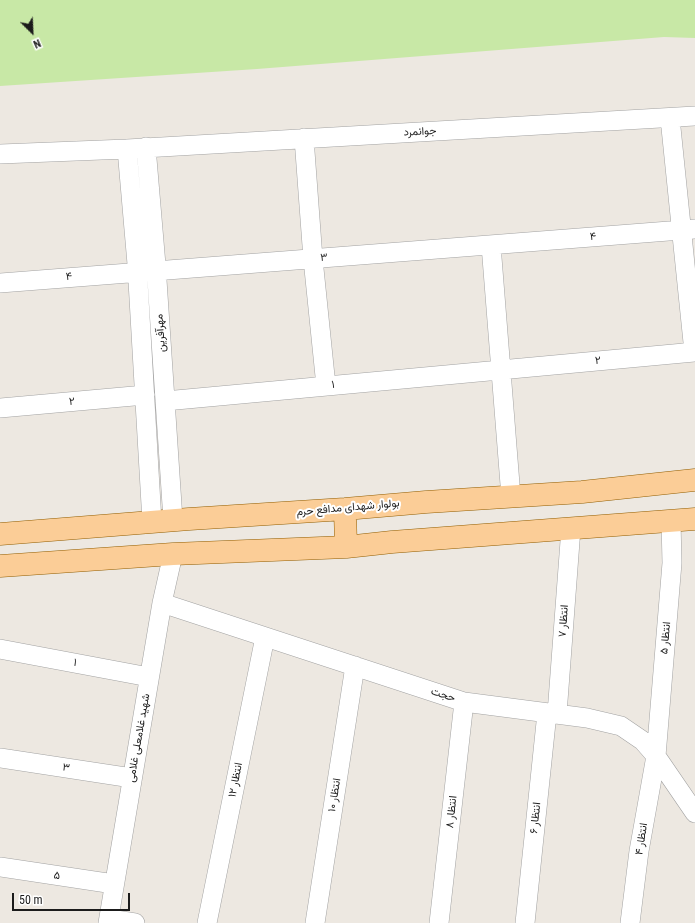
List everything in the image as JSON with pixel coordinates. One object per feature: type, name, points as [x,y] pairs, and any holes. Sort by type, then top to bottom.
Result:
[{"type":"main road","name":"بولوار شهدای مدافع حرم","points":[[0,534],[162,515],[344,509],[582,492],[695,480]]},
{"type":"main road","points":[[344,509],[346,547]]},
{"type":"main road","points":[[0,566],[173,554],[346,547],[392,542],[695,519]]},
{"type":"street","name":"جوانمرد","points":[[0,154],[127,149],[695,116]]},
{"type":"street","points":[[670,118],[688,230],[694,352]]},
{"type":"street","points":[[304,138],[313,259],[326,386]]},
{"type":"street","name":"مهرآفرین","points":[[146,147],[165,401],[162,515]]},
{"type":"street","name":"مهرآفرین","points":[[127,149],[145,395],[162,515]]},
{"type":"street","name":"۴","points":[[491,245],[688,230]]},
{"type":"street","points":[[491,245],[511,496]]},
{"type":"street","name":"۳","points":[[137,272],[491,245]]},
{"type":"street","name":"۴","points":[[0,283],[137,272]]},
{"type":"street","name":"۲","points":[[500,370],[694,352]]},
{"type":"street","name":"۱","points":[[165,401],[500,370]]},
{"type":"street","name":"۲","points":[[0,408],[145,395]]},
{"type":"street","name":"انتظار ۵","points":[[656,756],[672,563],[671,521]]},
{"type":"street","name":"انتظار ۷","points":[[552,713],[571,528]]},
{"type":"street","name":"شهید غلامعلی غلامی","points":[[108,921],[162,603],[173,554]]},
{"type":"street","name":"حجت","points":[[162,603],[464,702],[587,718],[621,726],[643,741],[656,756],[694,812]]},
{"type":"street","name":"انتظار ۱۲","points":[[207,923],[265,637]]},
{"type":"street","name":"۱","points":[[0,649],[149,677]]},
{"type":"street","name":"انتظار ۱۰","points":[[315,923],[355,666]]},
{"type":"street","name":"انتظار ۸","points":[[439,923],[464,702]]},
{"type":"street","name":"انتظار ۶","points":[[525,923],[552,713]]},
{"type":"street","name":"انتظار ۴","points":[[630,923],[639,851],[656,756]]},
{"type":"street","name":"۳","points":[[0,758],[132,778]]},
{"type":"street","points":[[694,812],[695,788]]},
{"type":"street","name":"۵","points":[[0,867],[114,884]]},
{"type":"street","points":[[108,921],[135,923]]},
{"type":"green space","points":[[0,0],[695,0],[695,38],[664,37],[257,69],[0,86]]}]
